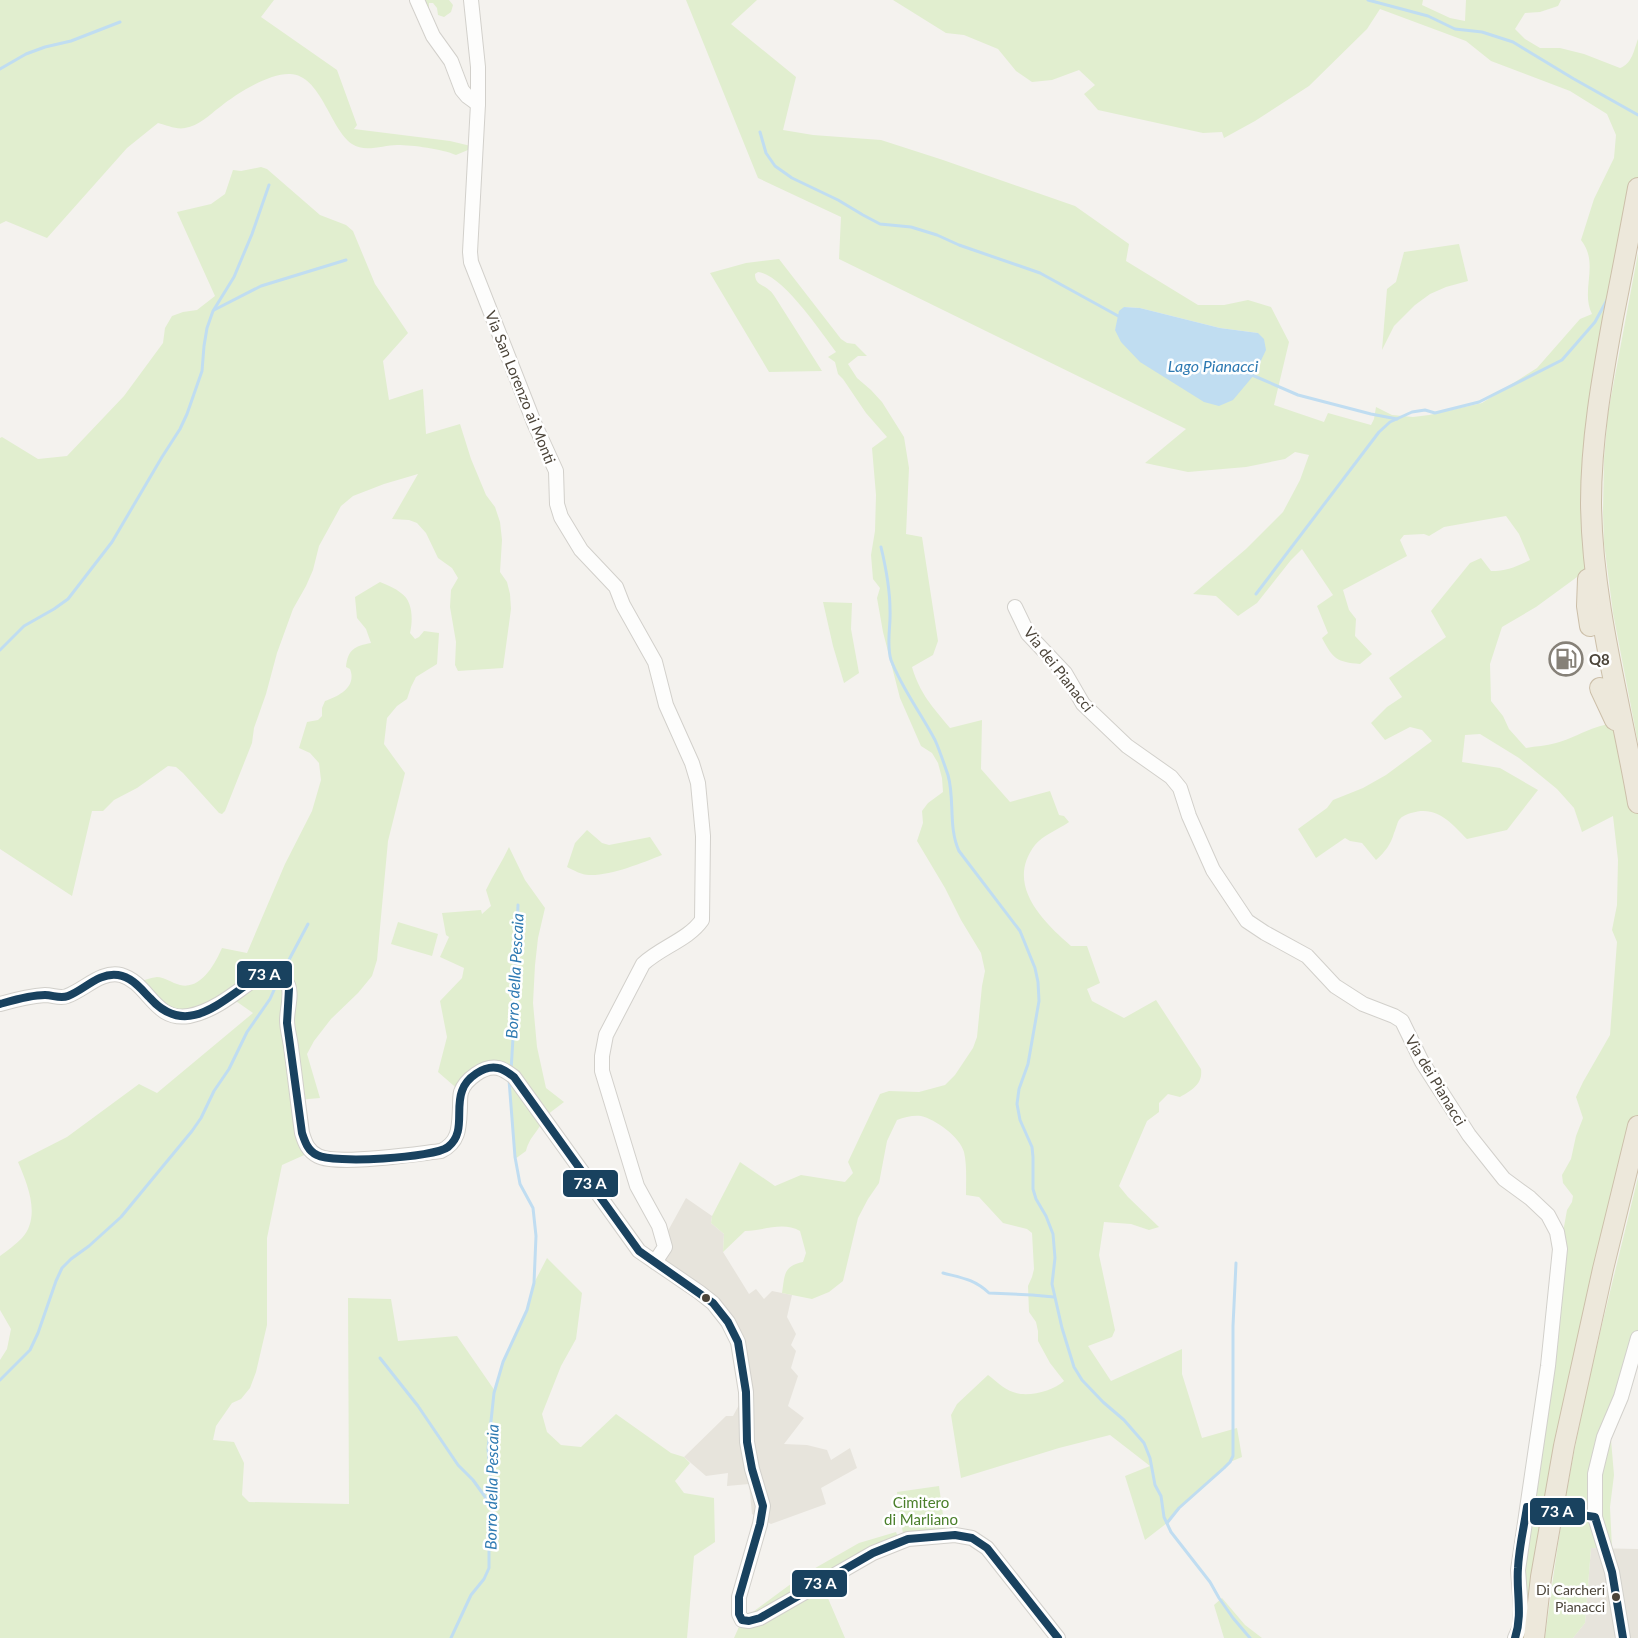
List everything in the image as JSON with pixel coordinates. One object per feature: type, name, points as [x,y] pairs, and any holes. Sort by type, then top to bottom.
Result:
[{"type":"highway","points":[[1633,748],[1597,582],[1591,504],[1596,417],[1638,188]]},
{"type":"highway","points":[[1638,253],[1608,413],[1603,512],[1604,543],[1633,748],[1638,803]]},
{"type":"highway","points":[[1590,626],[1587,606],[1585,491],[1593,463]]},
{"type":"highway","points":[[1600,688],[1633,748]]},
{"type":"highway","points":[[1534,1638],[1541,1577],[1564,1446],[1638,1126]]},
{"type":"highway","points":[[1545,1638],[1569,1479],[1598,1342],[1638,1177]]},
{"type":"street","points":[[417,0],[433,36],[451,61],[462,90],[478,104]]},
{"type":"street","name":"Via San Lorenzo ai Monti","points":[[471,0],[478,67],[471,262],[535,425],[556,471],[557,504],[561,517],[581,550],[598,571],[616,587],[623,605],[655,662],[666,705],[693,764],[698,783],[703,836],[702,920],[696,928],[653,954],[643,964],[606,1035],[602,1056],[603,1071],[637,1186],[662,1233],[665,1247],[655,1262]]},
{"type":"street","name":"Via dei Pianacci","points":[[1015,607],[1028,634],[1065,673],[1083,704],[1127,746],[1171,777],[1180,788],[1189,816],[1213,870],[1247,921],[1307,956],[1335,986],[1363,1004],[1402,1021],[1422,1062],[1469,1135],[1504,1179],[1548,1215],[1557,1232],[1560,1249],[1530,1508],[1518,1570],[1521,1609],[1520,1627],[1515,1638]]},
{"type":"street","points":[[0,1004],[46,995],[64,998],[94,980],[120,975],[134,983],[166,1013],[175,1016],[189,1016],[205,1011],[225,1000],[262,975],[277,974],[287,982],[290,994],[287,1025],[302,1133],[306,1146],[311,1152],[329,1160],[379,1158],[441,1151],[450,1146],[459,1129],[461,1092],[473,1076],[488,1068],[498,1068],[514,1077],[639,1251],[713,1303],[728,1322],[738,1341],[746,1392],[747,1442],[763,1506],[739,1597],[739,1614],[742,1620],[760,1618],[862,1558],[882,1549],[908,1539],[955,1535],[972,1538],[987,1548],[1058,1638]]},
{"type":"street","points":[[1623,1638],[1612,1572],[1595,1517],[1595,1474],[1604,1437],[1621,1397],[1638,1338]]},
{"type":"street","points":[[1530,1508],[1595,1517]]},
{"type":"shaded area","points":[[686,1198],[712,1216],[711,1223],[724,1234],[723,1252],[749,1294],[756,1289],[764,1299],[772,1291],[792,1295],[787,1317],[796,1334],[791,1345],[796,1351],[791,1368],[798,1376],[788,1406],[804,1418],[784,1444],[807,1445],[827,1450],[831,1460],[850,1448],[857,1468],[821,1488],[826,1504],[771,1524],[752,1514],[749,1484],[727,1486],[728,1473],[706,1476],[684,1457],[726,1416],[733,1416],[746,1392],[728,1322],[649,1258],[658,1249]]},
{"type":"shaded area","points":[[1591,1548],[1638,1549],[1638,1638],[1573,1638],[1585,1623]]},
{"type":"green space","points":[[0,0],[274,0],[261,17],[337,70],[357,125],[354,129],[450,141],[475,147],[456,155],[411,146],[357,147],[344,137],[310,83],[301,77],[290,74],[282,75],[272,77],[244,91],[195,125],[179,128],[158,123],[127,148],[47,238],[6,221],[0,224]]},
{"type":"green space","points":[[417,0],[449,0],[453,5],[451,12],[444,17],[438,15],[433,3],[429,3],[435,25]]},
{"type":"green space","points":[[686,0],[757,0],[731,24],[796,77],[783,130],[813,135],[881,140],[1075,206],[1129,244],[1126,261],[1198,305],[1224,305],[1248,300],[1271,307],[1289,342],[1274,405],[1324,422],[1328,413],[1371,425],[1376,407],[1392,415],[1413,417],[1482,403],[1537,368],[1580,319],[1592,314],[1588,296],[1589,258],[1581,240],[1594,199],[1614,158],[1616,135],[1607,114],[1570,91],[1491,61],[1466,41],[1380,9],[1367,29],[1309,86],[1224,138],[1222,132],[1203,133],[1098,110],[1084,94],[1095,85],[1079,70],[1052,80],[1032,82],[1016,71],[998,49],[964,35],[946,33],[893,0],[1423,0],[1422,5],[1450,18],[1465,21],[1466,0],[1561,0],[1558,6],[1540,12],[1525,13],[1515,29],[1525,39],[1540,48],[1560,48],[1584,54],[1620,68],[1630,60],[1638,39],[1638,188],[1605,364],[1588,569],[1536,607],[1502,627],[1490,664],[1491,701],[1503,716],[1509,729],[1526,748],[1552,744],[1593,728],[1617,724],[1638,803],[1638,1126],[1534,1638],[1515,1638],[1518,1570],[1560,1249],[1567,1210],[1573,1196],[1563,1183],[1562,1175],[1571,1159],[1583,1118],[1576,1097],[1610,1035],[1617,942],[1612,930],[1617,905],[1618,860],[1613,816],[1582,832],[1574,808],[1557,789],[1519,758],[1480,734],[1465,735],[1462,762],[1500,768],[1538,790],[1507,830],[1467,839],[1449,821],[1436,813],[1420,811],[1411,813],[1399,820],[1385,851],[1376,860],[1362,843],[1345,838],[1316,858],[1298,829],[1327,808],[1333,800],[1363,788],[1386,775],[1432,741],[1422,730],[1410,727],[1385,740],[1371,723],[1387,707],[1402,697],[1389,678],[1446,637],[1431,611],[1470,563],[1481,558],[1491,571],[1496,571],[1530,560],[1519,534],[1506,516],[1444,527],[1429,536],[1404,535],[1400,540],[1407,556],[1343,590],[1349,610],[1356,619],[1355,636],[1372,654],[1360,664],[1336,658],[1322,638],[1328,633],[1317,606],[1333,595],[1302,549],[1257,603],[1238,616],[1216,596],[1193,594],[1246,549],[1283,512],[1300,480],[1309,455],[1295,452],[1285,459],[1246,467],[1188,472],[1145,463],[1186,429],[839,259],[841,217],[758,178]],"holes":[[[1124,307],[1140,308],[1220,328],[1258,333],[1115,330]]]},
{"type":"green space","points":[[261,167],[267,169],[320,215],[346,225],[353,231],[375,284],[408,333],[383,361],[389,400],[423,389],[426,434],[460,424],[471,459],[500,522],[502,540],[500,572],[507,582],[511,609],[503,668],[458,671],[455,665],[456,642],[450,607],[451,590],[458,578],[452,568],[438,558],[426,533],[417,523],[392,519],[418,474],[353,496],[341,506],[319,546],[313,570],[293,609],[254,728],[252,743],[225,811],[222,814],[219,813],[183,773],[176,767],[168,766],[137,788],[114,800],[103,811],[92,811],[72,896],[0,849],[0,438],[2,437],[38,459],[67,456],[124,396],[163,343],[165,328],[172,316],[197,310],[215,296],[177,212],[211,204],[225,194],[233,170],[241,171]]},
{"type":"green space","points":[[1459,244],[1468,281],[1430,294],[1415,305],[1394,326],[1382,350],[1387,289],[1396,282],[1404,252]]},
{"type":"green space","points":[[1638,253],[1638,743],[1613,613],[1604,543],[1603,512],[1608,413]]},
{"type":"green space","points":[[779,259],[841,339],[855,344],[867,356],[858,356],[848,364],[857,378],[882,402],[904,437],[909,468],[906,534],[922,537],[938,641],[933,655],[912,667],[919,685],[950,728],[982,720],[981,769],[1010,802],[1050,791],[1059,815],[1064,816],[1069,822],[1038,842],[1027,860],[1024,874],[1031,901],[1049,925],[1071,946],[1087,946],[1100,983],[1087,989],[1092,1001],[1124,1018],[1156,1000],[1201,1069],[1200,1079],[1192,1089],[1180,1097],[1168,1094],[1159,1103],[1159,1112],[1147,1121],[1119,1186],[1159,1227],[1149,1230],[1131,1224],[1104,1222],[1099,1255],[1115,1330],[1112,1337],[1088,1346],[1111,1381],[1182,1349],[1182,1374],[1202,1438],[1237,1428],[1242,1457],[1230,1462],[1179,1508],[1167,1523],[1145,1540],[1125,1476],[1150,1466],[1110,1435],[961,1478],[951,1415],[957,1404],[988,1375],[1003,1387],[1019,1394],[1032,1394],[1047,1390],[1064,1381],[1050,1363],[1038,1341],[1036,1322],[1029,1312],[1028,1286],[1034,1269],[1032,1233],[1027,1229],[1003,1223],[979,1197],[966,1195],[964,1152],[958,1140],[946,1130],[921,1116],[909,1116],[897,1120],[887,1141],[879,1183],[858,1218],[843,1281],[829,1292],[812,1299],[782,1293],[786,1272],[792,1266],[803,1262],[806,1253],[800,1231],[780,1227],[745,1231],[723,1252],[724,1234],[711,1223],[712,1216],[740,1162],[775,1186],[801,1175],[845,1182],[853,1173],[848,1162],[880,1094],[889,1091],[919,1092],[945,1085],[955,1075],[973,1048],[977,1037],[985,971],[981,953],[917,841],[923,823],[922,811],[928,803],[943,792],[942,778],[938,763],[932,753],[921,746],[900,698],[883,632],[877,598],[880,588],[873,579],[871,555],[875,531],[876,495],[872,448],[887,437],[866,413],[838,374],[835,362],[828,357],[836,352],[789,293],[768,275],[758,272],[755,274],[758,282],[773,294],[822,371],[769,372],[710,273],[746,263]]},
{"type":"green space","points":[[380,582],[405,596],[412,617],[410,633],[415,639],[424,631],[439,633],[437,664],[416,677],[407,699],[397,706],[387,718],[384,744],[405,773],[388,841],[377,960],[372,976],[331,1019],[307,1054],[320,1098],[298,1100],[311,1152],[282,1165],[267,1238],[267,1325],[256,1372],[250,1388],[241,1399],[232,1403],[216,1426],[213,1440],[234,1442],[244,1463],[242,1495],[249,1502],[349,1504],[348,1298],[391,1299],[398,1341],[457,1336],[495,1391],[503,1362],[527,1310],[534,1283],[547,1258],[582,1293],[576,1339],[561,1366],[542,1414],[547,1432],[561,1445],[581,1447],[616,1414],[671,1453],[684,1457],[690,1463],[675,1481],[684,1493],[714,1498],[715,1542],[694,1556],[687,1638],[0,1638],[0,1360],[7,1349],[11,1329],[0,1310],[0,1256],[28,1230],[32,1211],[29,1191],[18,1162],[67,1137],[139,1084],[157,1093],[253,1013],[230,997],[175,1016],[134,983],[157,977],[188,986],[201,980],[222,948],[247,953],[285,864],[312,811],[321,780],[319,763],[310,753],[299,748],[307,722],[318,720],[322,716],[325,701],[349,686],[352,675],[350,669],[346,667],[348,656],[353,649],[371,643],[366,629],[357,618],[355,597]]},
{"type":"green space","points":[[823,602],[852,603],[851,629],[859,673],[844,683],[833,646]]},
{"type":"green space","points":[[587,830],[602,843],[609,845],[650,837],[662,855],[626,868],[597,875],[581,873],[567,867],[575,843]]},
{"type":"green space","points":[[509,847],[525,880],[545,908],[535,965],[533,1003],[537,1047],[546,1088],[564,1102],[543,1118],[526,1151],[515,1159],[510,1074],[498,1068],[461,1092],[438,1072],[447,1037],[440,1001],[462,978],[464,968],[440,957],[449,937],[446,935],[442,913],[481,910],[482,914],[491,906],[486,890]]},
{"type":"green space","points":[[398,922],[438,934],[432,956],[391,944]]},
{"type":"green space","points":[[1638,1177],[1638,1338],[1604,1438],[1611,1440],[1614,1475],[1610,1507],[1612,1548],[1591,1548],[1585,1623],[1573,1638],[1545,1638],[1565,1500],[1576,1442]]},
{"type":"green space","name":"Cimitero di Marliano","points":[[939,1486],[945,1529],[903,1534],[897,1492]]},
{"type":"green space","points":[[896,1532],[900,1542],[821,1582],[845,1638],[734,1638],[742,1620],[803,1575],[859,1543]]},
{"type":"green space","points":[[1222,1598],[1245,1625],[1262,1638],[1224,1638],[1214,1605]]},
{"type":"water","name":"Lago Pianacci","points":[[1124,307],[1140,308],[1220,328],[1258,333],[1264,339],[1266,350],[1254,375],[1233,400],[1219,406],[1204,402],[1140,362],[1121,342],[1115,330],[1119,311]]},
{"type":"waterway","points":[[1368,0],[1428,16],[1455,29],[1482,32],[1513,42],[1638,115]]},
{"type":"waterway","points":[[0,69],[26,54],[71,41],[120,22]]},
{"type":"waterway","points":[[760,132],[766,153],[775,166],[792,178],[838,200],[880,224],[911,227],[1040,273],[1120,317]]},
{"type":"waterway","points":[[0,650],[24,626],[68,599],[112,542],[180,429],[202,371],[207,328],[213,311],[234,277],[269,185]]},
{"type":"waterway","points":[[214,310],[261,286],[346,260]]},
{"type":"waterway","points":[[1256,594],[1379,432],[1390,422],[1412,412],[1425,410],[1435,413],[1479,402],[1562,360],[1595,322],[1608,298]]},
{"type":"waterway","points":[[1252,375],[1298,395],[1397,419]]},
{"type":"waterway","points":[[881,547],[889,594],[891,660],[942,757],[950,784],[954,833],[959,851],[1020,931],[1035,968],[1039,1001],[1028,1064],[1019,1089],[1017,1104],[1020,1120],[1032,1147],[1033,1189],[1053,1234],[1055,1258],[1052,1284],[1074,1367],[1082,1380],[1124,1420],[1144,1443],[1150,1458],[1155,1485],[1161,1496],[1164,1517],[1171,1532],[1250,1638]]},
{"type":"waterway","name":"Borro della Pescaia","points":[[511,1071],[518,905]]},
{"type":"waterway","points":[[282,973],[308,924]]},
{"type":"waterway","points":[[0,1380],[30,1350],[62,1268],[121,1217],[192,1131],[229,1069],[247,1032],[270,999],[279,979]]},
{"type":"waterway","name":"Borro della Pescaia","points":[[451,1638],[471,1595],[484,1579],[489,1568],[489,1529],[493,1506],[488,1449],[494,1393],[503,1362],[527,1310],[534,1283],[536,1236],[533,1208],[520,1184],[515,1157],[509,1080]]},
{"type":"waterway","points":[[1167,1523],[1179,1508],[1230,1462],[1233,1456],[1233,1326],[1236,1263]]},
{"type":"waterway","points":[[943,1273],[973,1282],[989,1293],[1054,1297]]},
{"type":"waterway","points":[[380,1358],[418,1406],[458,1465],[473,1480],[491,1505]]},
{"type":"transit line","points":[[0,1004],[34,996],[65,997],[104,976],[118,975],[132,981],[165,1010],[179,1016],[193,1015],[207,1011],[221,1003],[262,975],[270,973],[278,975],[285,980],[289,989],[287,1023],[302,1133],[311,1151],[327,1158],[405,1157],[439,1151],[448,1147],[457,1135],[460,1098],[467,1082],[487,1068],[506,1071],[514,1077],[639,1251],[713,1303],[728,1322],[738,1342],[746,1392],[747,1442],[763,1506],[739,1597],[739,1614],[742,1620],[760,1618],[873,1553],[908,1539],[955,1535],[972,1538],[987,1548],[1058,1638]]},
{"type":"transit line","points":[[1515,1638],[1519,1620],[1520,1545],[1527,1507],[1595,1517],[1612,1572],[1623,1638]]},
{"type":"place","name":"Q8","points":[[1566,659]]},
{"type":"place","name":"Di Carcheri Pianacci","points":[[1616,1597]]}]
